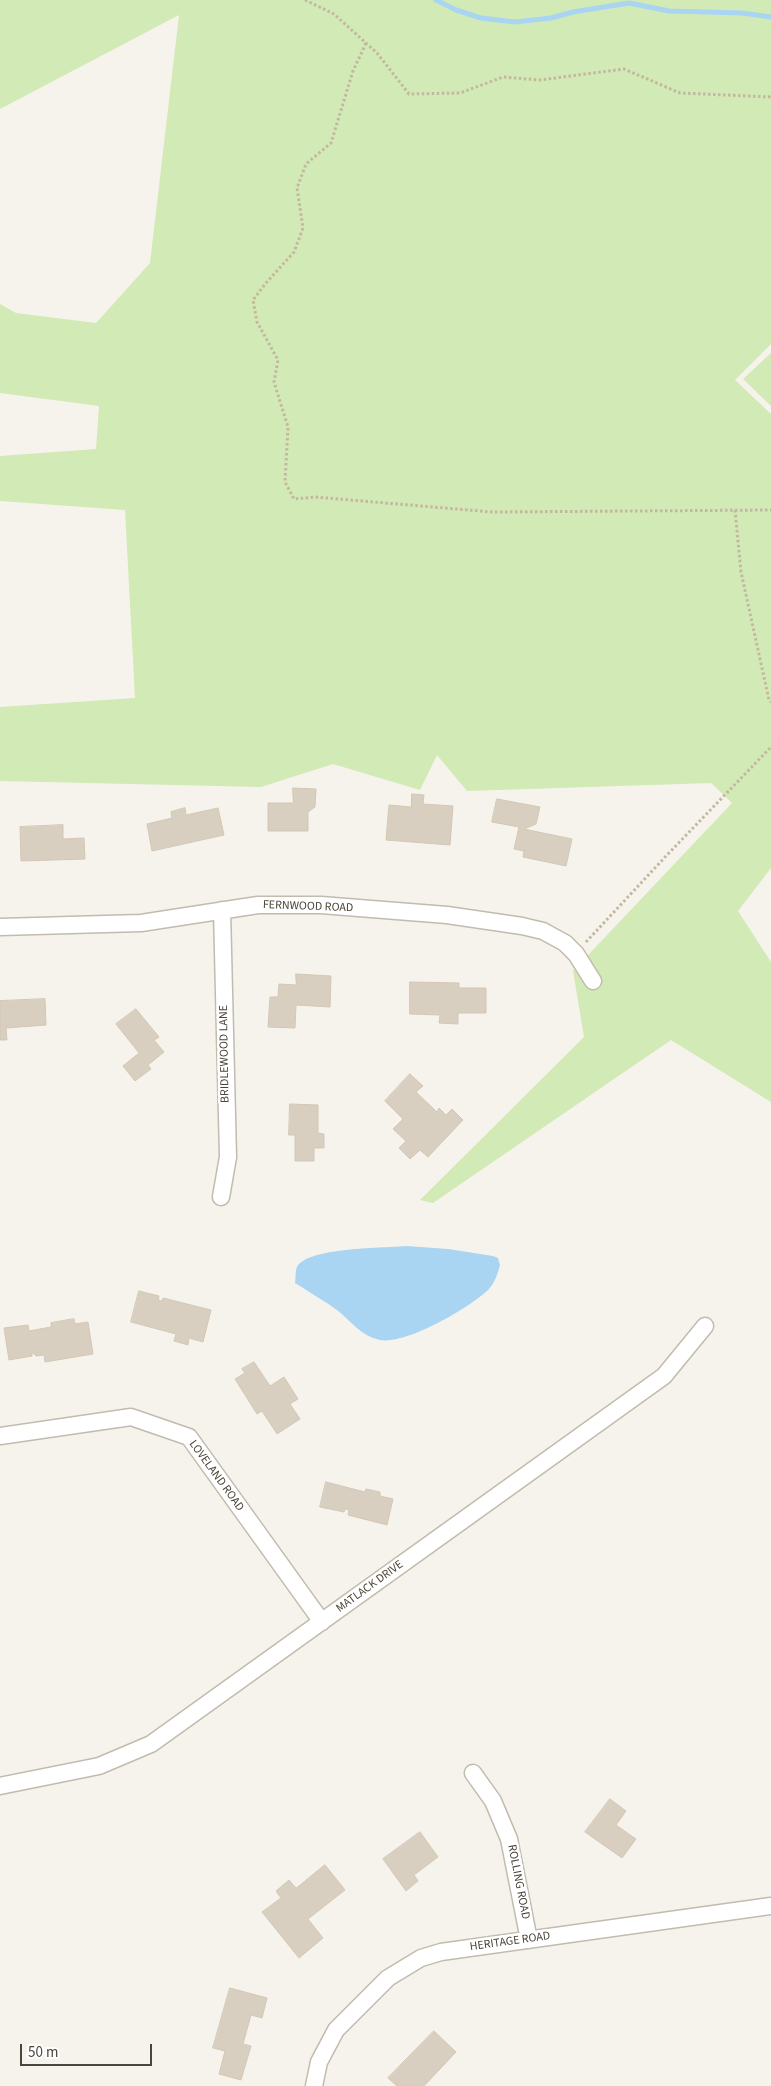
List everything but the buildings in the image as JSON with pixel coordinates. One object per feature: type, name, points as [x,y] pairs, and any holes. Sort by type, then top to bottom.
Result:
[{"type":"street","name":"FERNWOOD ROAD","points":[[0,927],[141,923],[258,905],[321,905],[447,915],[543,931],[565,943],[576,954],[593,981]]},
{"type":"street","name":"BRIDLEWOOD LANE","points":[[221,1196],[228,1157],[222,910]]},
{"type":"street","name":"MATLACK DRIVE","points":[[0,1786],[99,1766],[151,1744],[664,1376],[705,1326]]},
{"type":"street","name":"LOVELAND ROAD","points":[[0,1436],[131,1417],[188,1437],[322,1622]]},
{"type":"street","name":"ROLLING ROAD","points":[[473,1773],[493,1801],[509,1839],[529,1940]]},
{"type":"street","name":"HERITAGE ROAD","points":[[314,2086],[319,2062],[336,2030],[388,1978],[421,1958],[442,1952],[771,1906]]},
{"type":"path","points":[[305,0],[334,14],[377,53],[409,94],[460,93],[503,77],[540,80],[624,70],[680,92],[771,97]]},
{"type":"path","points":[[366,43],[353,71],[331,143],[306,164],[297,188],[304,228],[294,252],[253,300],[256,322],[278,360],[274,382],[288,428],[285,482],[294,499],[315,497],[492,512],[771,510]]},
{"type":"path","points":[[735,510],[740,572],[771,702]]},
{"type":"path","points":[[576,954],[667,855],[771,747]]},
{"type":"green space","points":[[0,0],[771,0],[771,344],[735,380],[771,414],[771,868],[738,911],[771,962],[771,1102],[671,1040],[433,1203],[420,1200],[584,1037],[573,971],[732,803],[711,783],[467,791],[437,755],[420,790],[333,764],[261,787],[0,781],[0,707],[135,698],[125,510],[0,501],[0,456],[96,449],[99,406],[0,393],[0,304],[16,313],[96,323],[150,263],[179,15],[0,109]]},
{"type":"green space","points":[[771,353],[771,406],[743,379]]},
{"type":"water","points":[[407,1246],[448,1249],[493,1256],[498,1258],[500,1265],[493,1283],[480,1297],[438,1323],[405,1337],[391,1340],[380,1340],[367,1335],[337,1310],[295,1283],[297,1267],[304,1260],[316,1256],[348,1250]]},
{"type":"waterway","points":[[436,0],[456,10],[481,18],[515,22],[551,18],[573,12],[629,3],[669,11],[742,13],[771,17]]}]
